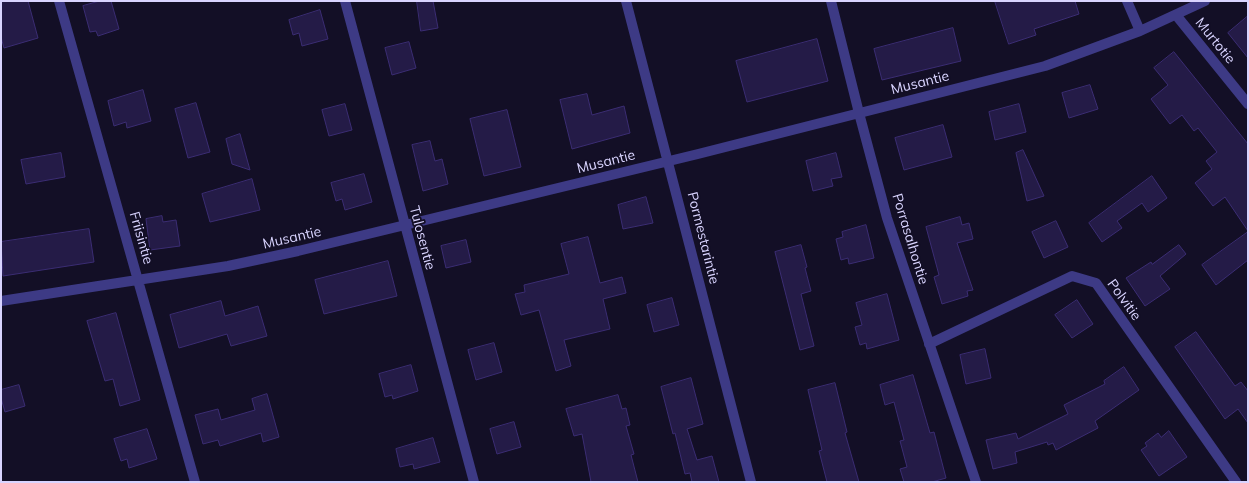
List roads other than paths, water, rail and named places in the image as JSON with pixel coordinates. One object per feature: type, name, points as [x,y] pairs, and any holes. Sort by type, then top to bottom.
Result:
[{"type":"street","name":"Friisintie","points":[[59,1],[195,482]]},
{"type":"street","name":"Tulosentie","points":[[345,1],[474,482]]},
{"type":"street","name":"Pormestarintie","points":[[626,1],[669,161],[751,482]]},
{"type":"street","name":"Porrasalhontie","points":[[831,1],[887,218],[976,482]]},
{"type":"street","points":[[1127,1],[1140,31]]},
{"type":"street","name":"Musantie","points":[[1,301],[228,266],[298,252],[859,114],[1045,66],[1140,31],[1205,1]]},
{"type":"street","name":"Murtotie","points":[[1176,15],[1248,104]]},
{"type":"street","name":"Polvitie","points":[[929,344],[1072,276],[1096,284],[1236,482]]}]
